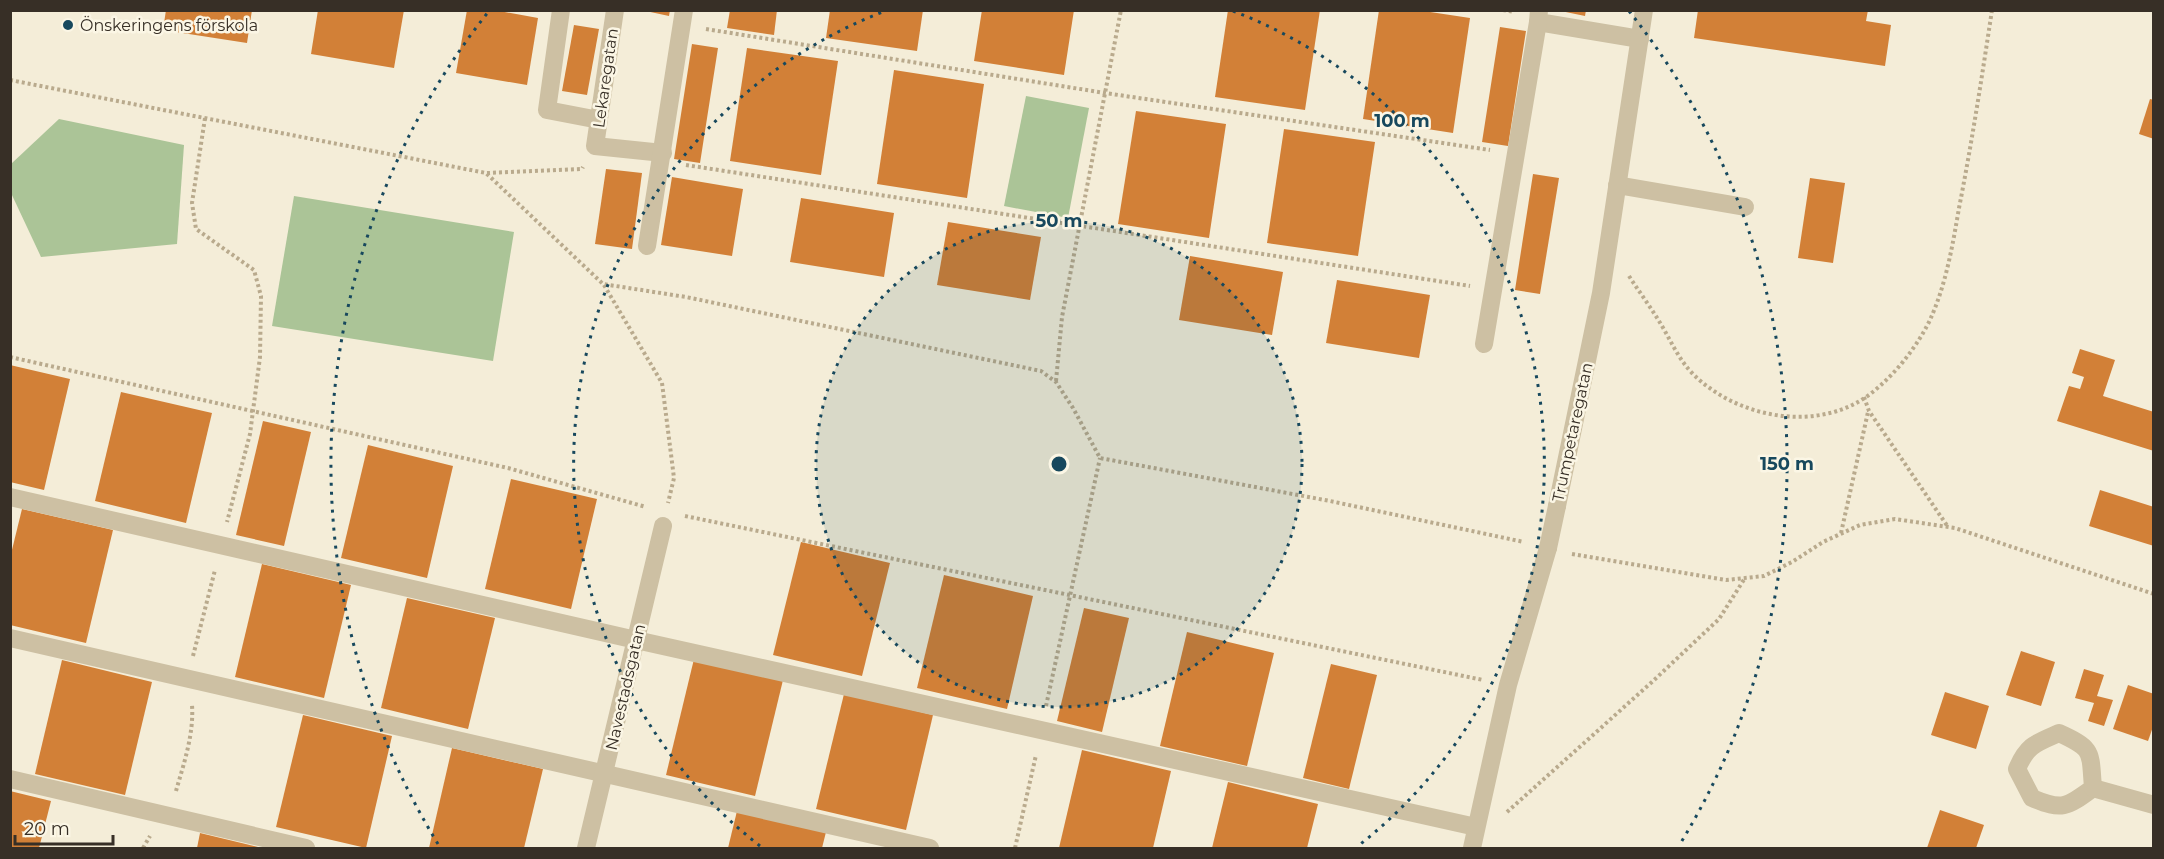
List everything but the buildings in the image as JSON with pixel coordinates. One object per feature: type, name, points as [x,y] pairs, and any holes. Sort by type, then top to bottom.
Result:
[{"type":"street","points":[[561,10],[547,111],[599,120]]},
{"type":"street","name":"Lekaregatan","points":[[595,146],[615,10]]},
{"type":"street","name":"Trumpetaregatan","points":[[1472,849],[1508,685],[1557,506],[1605,267],[1644,10]]},
{"type":"street","points":[[1484,344],[1538,16],[1640,39]]},
{"type":"street","points":[[647,246],[683,18]]},
{"type":"street","points":[[595,146],[662,157]]},
{"type":"street","points":[[1617,186],[1745,207]]},
{"type":"street","points":[[10,497],[636,640],[1476,827]]},
{"type":"street","name":"Navestadsgatan","points":[[586,849],[665,519]]},
{"type":"street","points":[[10,638],[930,849]]},
{"type":"street","points":[[2059,733],[2083,744],[2091,756],[2093,788],[2073,802],[2053,807],[2032,798],[2017,768],[2024,752],[2038,742],[2059,733]]},
{"type":"street","points":[[10,779],[306,849]]},
{"type":"street","points":[[2093,788],[2154,805]]},
{"type":"path","points":[[1056,382],[1062,317],[1121,10]]},
{"type":"path","points":[[1605,267],[1626,271],[1678,356],[1714,392],[1742,405],[1773,415],[1803,417],[1827,414],[1858,402],[1892,375],[1916,345],[1933,315],[1946,275],[1966,171],[1992,10]]},
{"type":"path","points":[[683,18],[1105,93],[1515,154]]},
{"type":"path","points":[[10,80],[486,173],[582,169],[595,146]]},
{"type":"path","points":[[143,849],[147,839],[172,805],[186,759],[193,719],[189,672],[250,434],[260,346],[261,296],[254,270],[196,229],[192,202],[205,118]]},
{"type":"path","points":[[662,157],[1078,227],[1492,290]]},
{"type":"path","points":[[486,173],[603,285],[662,383],[674,478],[665,519]]},
{"type":"path","points":[[603,285],[686,297],[1041,371],[1056,382],[1100,458],[1015,849]]},
{"type":"path","points":[[10,357],[508,468],[665,519],[1070,595],[1508,685]]},
{"type":"path","points":[[1864,397],[1869,411],[1948,527]]},
{"type":"path","points":[[1841,534],[1869,411]]},
{"type":"path","points":[[1100,458],[1330,501],[1547,548],[1726,580],[1764,576],[1792,562],[1823,542],[1860,525],[1895,519],[1948,527],[2154,594]]},
{"type":"path","points":[[1507,813],[1719,619],[1745,578]]},
{"type":"green space","points":[[1026,96],[1089,108],[1068,218],[1004,206]]},
{"type":"green space","points":[[59,119],[184,145],[177,244],[41,257],[11,193],[11,164]]},
{"type":"green space","points":[[294,196],[514,232],[493,361],[272,326]]},
{"type":"place","name":"Önskeringens förskola","points":[[68,25]]}]
